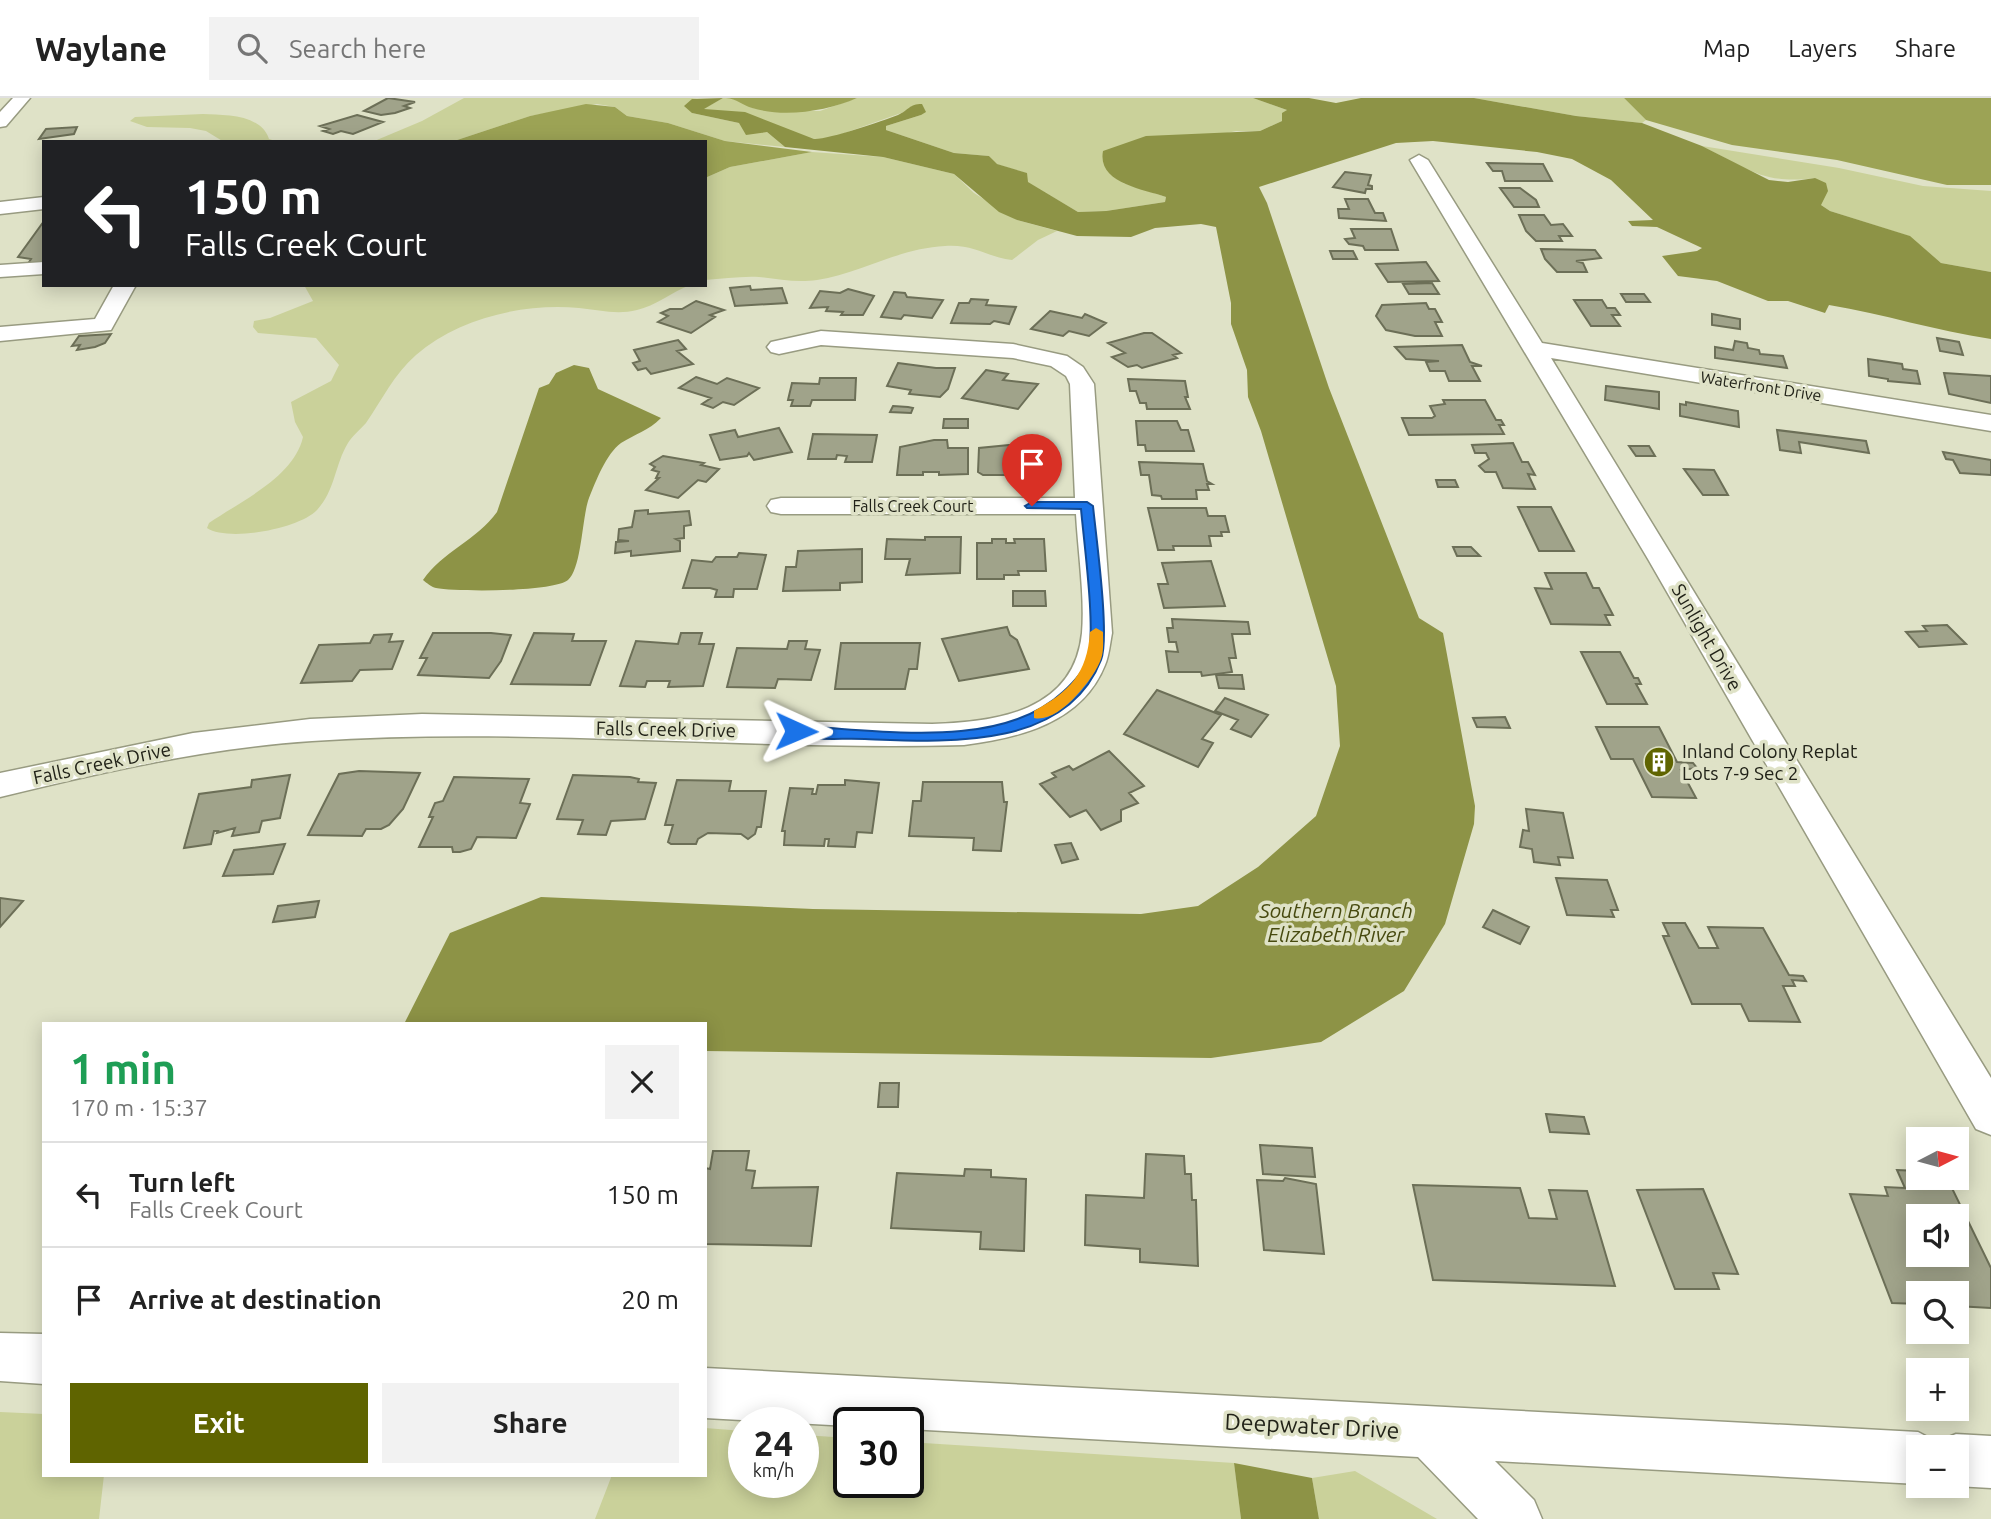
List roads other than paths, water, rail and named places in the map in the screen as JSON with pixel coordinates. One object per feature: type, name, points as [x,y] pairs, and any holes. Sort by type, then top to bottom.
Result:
[{"type":"street","points":[[0,122],[22,98]]},
{"type":"street","name":"Sunlight Drive","points":[[1419,160],[1531,348],[1662,559],[1771,749],[1991,1116]]},
{"type":"street","points":[[0,208],[42,203]]},
{"type":"street","points":[[0,271],[42,268]]},
{"type":"street","points":[[0,334],[103,325],[124,287]]},
{"type":"street","name":"Falls Creek Drive","points":[[0,785],[193,744],[323,729],[422,725],[889,733],[945,737],[987,733],[1027,722],[1059,704],[1082,682],[1095,658],[1097,633],[1087,506],[1082,384],[1075,372],[1059,361],[1013,351],[842,338],[800,340],[779,347]]},
{"type":"street","name":"Waterfront Drive","points":[[1531,348],[1991,423]]},
{"type":"street","name":"Falls Creek Court","points":[[781,506],[1087,506]]},
{"type":"street","points":[[0,1357],[42,1359]]},
{"type":"street","name":"Deepwater Drive","points":[[707,1393],[1906,1457]]},
{"type":"street","points":[[1430,1432],[1515,1519]]},
{"type":"street","points":[[1969,1461],[1991,1462]]},
{"type":"water","name":"Southern Branch Elizabeth River","points":[[723,98],[704,109],[745,112],[814,139],[868,125],[922,104],[926,112],[886,126],[886,130],[954,153],[989,156],[997,164],[1027,173],[1028,182],[1078,212],[1106,211],[1165,202],[1166,197],[1114,178],[1103,162],[1103,151],[1146,136],[1260,131],[1282,121],[1282,113],[1287,110],[1253,98],[1309,98],[1336,103],[1361,98],[1474,98],[1576,116],[1642,123],[1702,146],[1769,180],[1788,182],[1815,178],[1826,183],[1828,191],[1821,205],[1830,211],[1910,236],[1941,263],[1991,272],[1991,339],[1829,305],[1825,313],[1788,301],[1768,301],[1717,281],[1678,276],[1662,256],[1702,248],[1657,227],[1632,226],[1628,221],[1653,220],[1611,180],[1572,159],[1537,152],[1433,141],[1396,143],[1259,187],[1267,203],[1329,388],[1419,618],[1443,633],[1475,806],[1474,824],[1445,924],[1404,991],[1321,1042],[1211,1058],[707,1051],[707,1022],[405,1022],[450,933],[541,897],[813,909],[1141,914],[1198,906],[1258,867],[1316,816],[1340,746],[1336,686],[1261,431],[1248,397],[1247,370],[1231,324],[1231,303],[1216,227],[1201,224],[1155,228],[1131,237],[1077,236],[1017,220],[999,212],[954,174],[883,157],[785,147],[767,132],[746,135],[739,123],[692,113],[684,106],[692,99]]},
{"type":"water","points":[[574,365],[589,368],[598,389],[661,418],[621,443],[606,461],[589,498],[573,574],[559,584],[526,589],[464,590],[431,586],[423,580],[431,570],[480,531],[497,512],[539,388],[549,384],[556,373]]},
{"type":"water","points":[[1234,1463],[1312,1478],[1319,1519],[1241,1519]]},
{"type":"place","name":"Inland Colony Replat Lots 7-9 Sec 2","points":[[1659,762]]}]
